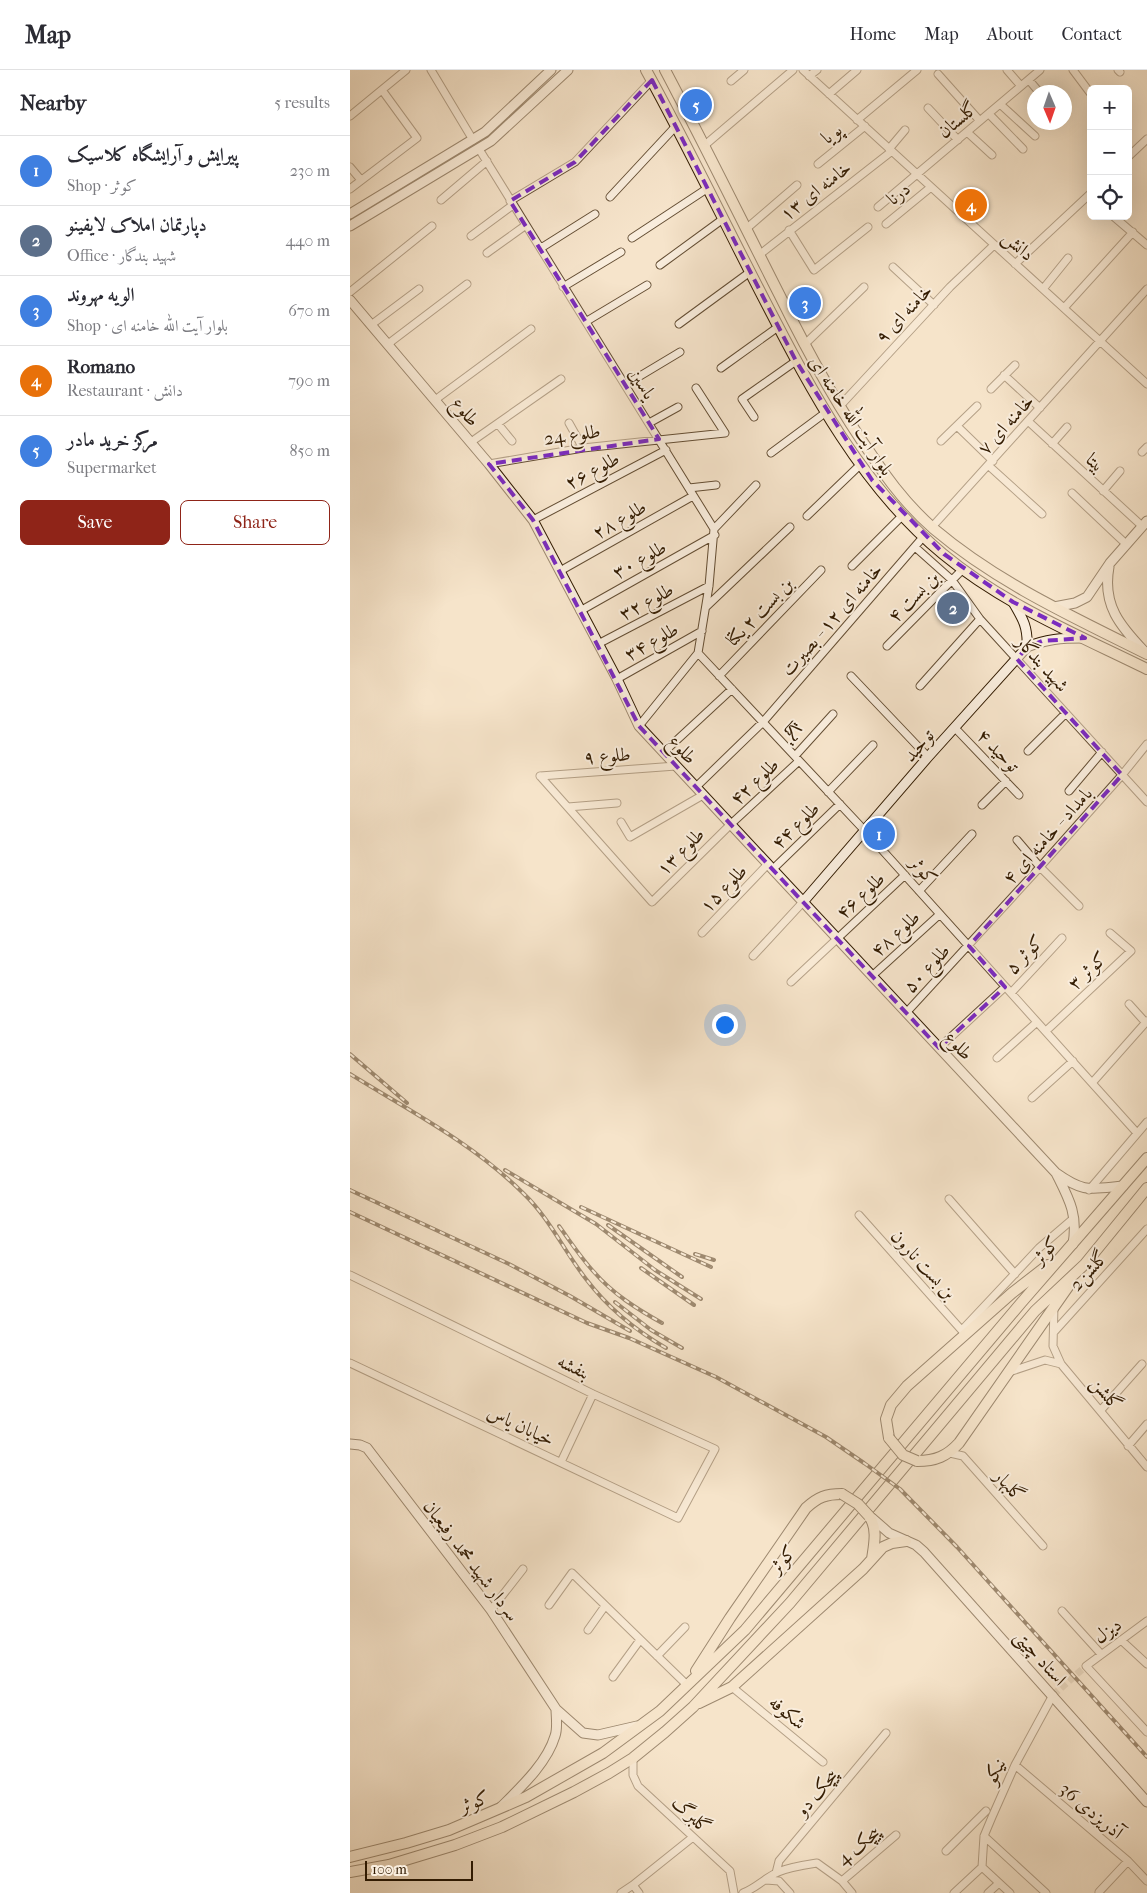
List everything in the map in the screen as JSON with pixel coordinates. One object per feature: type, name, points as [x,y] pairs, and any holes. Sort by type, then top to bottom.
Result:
[{"type":"main road","name":"بلوار آیت الله خامنه ای","points":[[646,70],[796,362],[826,413],[861,464],[903,515],[944,554],[1014,602],[1147,669]]},
{"type":"main road","name":"بلوار آیت الله خامنه ای","points":[[665,70],[705,145],[804,345],[839,407],[886,476],[932,527],[967,556],[992,573],[1054,607],[1147,654]]},
{"type":"main road","points":[[717,205],[730,197]]},
{"type":"main road","name":"کوثر","points":[[350,1857],[415,1841],[448,1830],[526,1797],[604,1753],[642,1725],[745,1630],[1021,1303],[1147,1158]]},
{"type":"main road","name":"کوثر","points":[[350,1872],[389,1865],[436,1851],[502,1827],[574,1792],[633,1758],[693,1707],[790,1603],[1035,1311],[1085,1264],[1147,1188]]},
{"type":"main road","points":[[1071,1247],[964,1332],[907,1386],[891,1405],[886,1419],[889,1438],[903,1455],[928,1461],[950,1453],[1085,1264]]},
{"type":"main road","points":[[687,1685],[730,1618],[806,1508],[817,1498],[828,1494],[842,1494],[858,1504],[870,1517],[875,1542],[872,1560]]},
{"type":"main road","points":[[693,1707],[732,1687],[863,1570],[884,1547],[906,1540]]},
{"type":"street","points":[[350,116],[406,70]]},
{"type":"street","points":[[431,70],[479,149]]},
{"type":"street","points":[[350,214],[485,132],[551,70]]},
{"type":"street","points":[[350,226],[491,141],[568,70]]},
{"type":"street","points":[[731,81],[744,70]]},
{"type":"street","points":[[705,145],[793,70]]},
{"type":"street","name":"دانش","points":[[803,70],[1147,384]]},
{"type":"street","points":[[809,76],[817,70]]},
{"type":"street","points":[[828,94],[857,70]]},
{"type":"street","points":[[857,120],[917,70]]},
{"type":"street","points":[[1008,70],[1022,86]]},
{"type":"street","name":"گلستان","points":[[878,207],[1040,70]]},
{"type":"street","points":[[1073,70],[1087,90]]},
{"type":"street","points":[[938,74],[980,121]]},
{"type":"street","points":[[471,236],[511,203],[575,162],[652,80]]},
{"type":"street","points":[[1029,80],[1033,85]]},
{"type":"street","points":[[350,189],[417,138],[382,90]]},
{"type":"street","points":[[1000,104],[1035,136]]},
{"type":"street","points":[[928,108],[958,140]]},
{"type":"street","points":[[989,114],[1023,149]]},
{"type":"street","points":[[610,197],[676,126]]},
{"type":"street","name":"پویا","points":[[818,164],[864,126]]},
{"type":"street","name":"خامنه ای ۱۳","points":[[759,255],[890,150],[905,130]]},
{"type":"street","points":[[968,132],[992,156]]},
{"type":"street","points":[[1132,153],[1147,139]]},
{"type":"street","name":"یاسین","points":[[479,149],[563,287],[587,321],[714,532]]},
{"type":"street","points":[[440,200],[487,162]]},
{"type":"street","points":[[350,167],[361,180]]},
{"type":"street","points":[[746,229],[797,184]]},
{"type":"street","name":"درنا","points":[[886,224],[931,187]]},
{"type":"street","points":[[632,238],[708,188]]},
{"type":"street","points":[[1015,264],[1087,199]]},
{"type":"street","points":[[541,248],[595,214]]},
{"type":"street","points":[[660,265],[723,219]]},
{"type":"street","points":[[1118,220],[1147,245]]},
{"type":"street","points":[[487,253],[526,225]]},
{"type":"street","points":[[350,292],[432,226]]},
{"type":"street","points":[[789,230],[814,270],[868,227]]},
{"type":"street","points":[[1064,308],[1133,232]]},
{"type":"street","name":"خامنه ای ۹","points":[[839,407],[994,244]]},
{"type":"street","points":[[563,287],[621,252]]},
{"type":"street","points":[[1043,289],[1068,258]]},
{"type":"street","points":[[893,267],[934,305]]},
{"type":"street","points":[[679,324],[750,272]]},
{"type":"street","points":[[388,344],[467,284]]},
{"type":"street","points":[[587,321],[646,285]]},
{"type":"street","points":[[804,345],[864,287]]},
{"type":"street","points":[[371,325],[418,289]]},
{"type":"street","name":"خامنه ای ۷","points":[[932,527],[1029,422],[1147,289]]},
{"type":"street","name":"طلوع","points":[[350,300],[471,442],[533,520],[639,726],[1056,1173]]},
{"type":"street","points":[[720,368],[778,327]]},
{"type":"street","points":[[435,400],[531,329]]},
{"type":"street","points":[[625,385],[680,352]]},
{"type":"street","points":[[754,417],[742,399],[796,362]]},
{"type":"street","points":[[991,389],[1015,365]]},
{"type":"street","points":[[1004,375],[1040,408]]},
{"type":"street","points":[[471,442],[561,379]]},
{"type":"street","name":"طلوع 24","points":[[489,464],[583,448],[725,433],[696,388]]},
{"type":"street","points":[[941,441],[977,406]]},
{"type":"street","points":[[649,423],[678,407]]},
{"type":"street","points":[[771,454],[826,413]]},
{"type":"street","name":"بیتا","points":[[1029,422],[1103,491],[1144,524]]},
{"type":"street","points":[[569,423],[583,448]]},
{"type":"street","points":[[498,424],[512,441]]},
{"type":"street","points":[[957,426],[991,464],[1042,514]]},
{"type":"street","points":[[1052,444],[1067,428]]},
{"type":"street","name":"طلوع ۲۶","points":[[533,520],[666,450]]},
{"type":"street","points":[[807,516],[861,464]]},
{"type":"street","points":[[1103,491],[1120,471]]},
{"type":"street","points":[[689,488],[716,485]]},
{"type":"street","name":"طلوع ۳۰","points":[[580,611],[714,532],[756,485]]},
{"type":"street","points":[[1072,493],[1126,544]]},
{"type":"street","name":"طلوع ۲۸","points":[[560,572],[693,496]]},
{"type":"street","points":[[852,566],[903,515]]},
{"type":"street","points":[[1054,607],[1076,603],[1087,597],[1110,563],[1144,524]]},
{"type":"street","points":[[706,607],[790,527]]},
{"type":"street","points":[[639,726],[698,653],[709,586],[714,532]]},
{"type":"street","name":"خامنه ای ۱۲ - بصیرت","points":[[696,787],[763,722],[924,536]]},
{"type":"street","name":"شهید بندگار","points":[[915,547],[952,580],[980,619],[1147,802]]},
{"type":"street","points":[[1110,563],[1107,585],[1114,613],[1128,635],[1147,654]]},
{"type":"street","name":"بن بست ۴","points":[[887,646],[964,569]]},
{"type":"street","name":"بن بست ۲ یکتا","points":[[719,676],[822,570]]},
{"type":"street","name":"طلوع ۳۲","points":[[598,644],[709,586]]},
{"type":"street","points":[[1014,602],[1025,621],[1028,634],[1027,647],[1042,640],[1085,638]]},
{"type":"street","points":[[920,686],[980,619]]},
{"type":"street","name":"طلوع ۳۴","points":[[616,679],[702,631]]},
{"type":"street","name":"توحید","points":[[803,902],[866,832],[928,757],[1027,647]]},
{"type":"street","name":"یکتا","points":[[698,653],[866,832]]},
{"type":"street","points":[[851,676],[928,757]]},
{"type":"street","points":[[664,752],[732,689]]},
{"type":"street","points":[[1028,751],[1066,713]]},
{"type":"street","name":"طلوع ۴۲","points":[[730,824],[797,759],[833,714]]},
{"type":"street","name":"توحید ۴","points":[[955,728],[1019,795]]},
{"type":"street","name":"بامداد - خامنه ای ۴","points":[[969,946],[1122,775],[1147,744]]},
{"type":"street","points":[[828,792],[873,746]]},
{"type":"street","points":[[1069,791],[1102,752]]},
{"type":"street","name":"طلوع ۹","points":[[568,807],[540,776],[676,766]]},
{"type":"street","points":[[982,805],[1006,781]]},
{"type":"street","points":[[622,822],[630,837],[703,795]]},
{"type":"street","points":[[568,807],[617,803]]},
{"type":"street","name":"طلوع ۴۴","points":[[770,867],[840,804]]},
{"type":"street","name":"طلوع ۱۳","points":[[568,807],[652,902],[730,824]]},
{"type":"street","name":"کوثر","points":[[866,832],[1137,1133]]},
{"type":"street","points":[[919,890],[972,834]]},
{"type":"street","points":[[1017,840],[1040,867],[1079,906]]},
{"type":"street","name":"طلوع ۱۵","points":[[702,933],[770,867]]},
{"type":"street","name":"طلوع ۴۶","points":[[791,982],[905,875]]},
{"type":"street","points":[[753,956],[803,902]]},
{"type":"street","name":"طلوع ۴۸","points":[[872,976],[940,914]]},
{"type":"street","name":"کوثر ۳","points":[[1046,1031],[1131,951],[1110,933]]},
{"type":"street","name":"کوثر ۵","points":[[939,1048],[1008,990],[1062,938]]},
{"type":"street","name":"طلوع ۵۰","points":[[906,1013],[969,946]]},
{"type":"street","points":[[1092,1083],[1146,1022],[1129,1004]]},
{"type":"street","points":[[998,1058],[1037,1022]]},
{"type":"street","points":[[1032,1098],[1073,1062]]},
{"type":"street","points":[[1089,1190],[1147,1122]]},
{"type":"street","points":[[1056,1173],[1072,1185],[1089,1190],[1123,1186]]},
{"type":"street","points":[[1056,1173],[1072,1204],[1075,1230],[1071,1247]]},
{"type":"street","points":[[949,1199],[1015,1274]]},
{"type":"street","name":"بن بست نارون","points":[[859,1215],[964,1332]]},
{"type":"street","points":[[964,1332],[1040,1248],[1074,1218]]},
{"type":"street","name":"گلشن2","points":[[1054,1332],[1147,1229]]},
{"type":"street","name":"بنفشه","points":[[350,1275],[593,1394],[715,1449],[678,1518]]},
{"type":"street","points":[[1054,1306],[1053,1346],[1061,1364]]},
{"type":"street","points":[[1008,1372],[1045,1360],[1061,1364]]},
{"type":"street","name":"خیابان یاس","points":[[350,1363],[678,1518]]},
{"type":"street","name":"گلشن","points":[[1061,1364],[1147,1467]]},
{"type":"street","points":[[1101,1410],[1142,1364]]},
{"type":"street","points":[[561,1462],[593,1394]]},
{"type":"street","points":[[1128,1446],[1147,1424]]},
{"type":"street","name":"سردار شهید محمد رفیعیان","points":[[350,1444],[367,1448],[491,1610],[556,1709],[582,1733],[598,1735],[642,1725]]},
{"type":"street","name":"گلبهار","points":[[950,1453],[962,1456],[1042,1546]]},
{"type":"street","name":"استاد چیتی","points":[[870,1517],[889,1532],[916,1545],[924,1552],[1147,1802]]},
{"type":"street","points":[[491,1610],[523,1570]]},
{"type":"street","points":[[549,1605],[572,1573],[687,1685]]},
{"type":"street","points":[[588,1630],[605,1606]]},
{"type":"street","points":[[1062,1610],[1101,1654]]},
{"type":"street","name":"دیزل","points":[[1147,1621],[1086,1666],[1147,1732]]},
{"type":"street","points":[[657,1656],[685,1626]]},
{"type":"street","points":[[613,1677],[640,1640]]},
{"type":"street","points":[[1121,1640],[1147,1664]]},
{"type":"street","name":"شکوفه","points":[[732,1687],[823,1762]]},
{"type":"street","name":"نیکو","points":[[982,1867],[984,1836],[1014,1765],[1053,1695]]},
{"type":"street","points":[[497,1810],[520,1787],[544,1758],[556,1735],[556,1709]]},
{"type":"street","name":"پیچک دو","points":[[776,1873],[779,1861],[886,1733]]},
{"type":"street","name":"گلبرگ","points":[[633,1758],[633,1775],[638,1786],[730,1871],[734,1893]]},
{"type":"street","name":"آذریزدی 36","points":[[1014,1765],[1128,1861],[1147,1881]]},
{"type":"street","points":[[946,1851],[986,1811]]},
{"type":"street","name":"پیچک 4","points":[[842,1881],[896,1835]]},
{"type":"street","points":[[984,1836],[1046,1893]]},
{"type":"street","points":[[621,1893],[693,1837]]},
{"type":"street","points":[[1098,1892],[1128,1861]]},
{"type":"street","points":[[743,1893],[753,1889],[776,1873],[817,1863],[842,1881],[852,1893]]},
{"type":"street","points":[[954,1893],[982,1867],[1010,1893]]},
{"type":"street","points":[[766,1880],[779,1882],[790,1893]]},
{"type":"street","points":[[988,1893],[999,1883]]},
{"type":"street","points":[[633,1885],[639,1893]]},
{"type":"highlighted area","points":[[652,80],[796,361],[872,480],[944,554],[1013,602],[1085,638],[1042,641],[1027,647],[1017,659],[1122,775],[969,946],[1005,987],[939,1048],[639,726],[533,520],[489,464],[659,439],[510,201],[575,162]]},
{"type":"tunnel","points":[[1053,1695],[1086,1666]]},
{"type":"railway","points":[[350,1054],[407,1103]]},
{"type":"railway","points":[[350,1074],[441,1129],[505,1176],[542,1214],[594,1290],[633,1326],[666,1348]]},
{"type":"railway","points":[[505,1170],[596,1224],[655,1270],[701,1299]]},
{"type":"railway","points":[[350,1190],[509,1264],[570,1296],[630,1331]]},
{"type":"railway","points":[[581,1207],[711,1267]]},
{"type":"railway","points":[[350,1212],[587,1323],[629,1338],[716,1377],[826,1437],[900,1489],[957,1547],[1147,1757]]},
{"type":"railway","points":[[608,1225],[682,1277]]},
{"type":"railway","points":[[559,1226],[601,1280],[635,1307],[662,1323]]},
{"type":"railway","points":[[695,1254],[714,1260]]},
{"type":"railway","points":[[641,1268],[694,1305]]},
{"type":"railway","points":[[615,1302],[651,1330],[682,1348]]},
{"type":"place","name":"مرکز خرید مادر","points":[[696,105]]},
{"type":"place","name":"Romano","points":[[971,205]]},
{"type":"place","name":"الویه مهروند","points":[[805,303]]},
{"type":"place","name":"دپارتمان املاک لایفینو","points":[[953,608]]},
{"type":"place","name":"پیرایش و آرایشگاه کلاسیک","points":[[879,834]]}]
